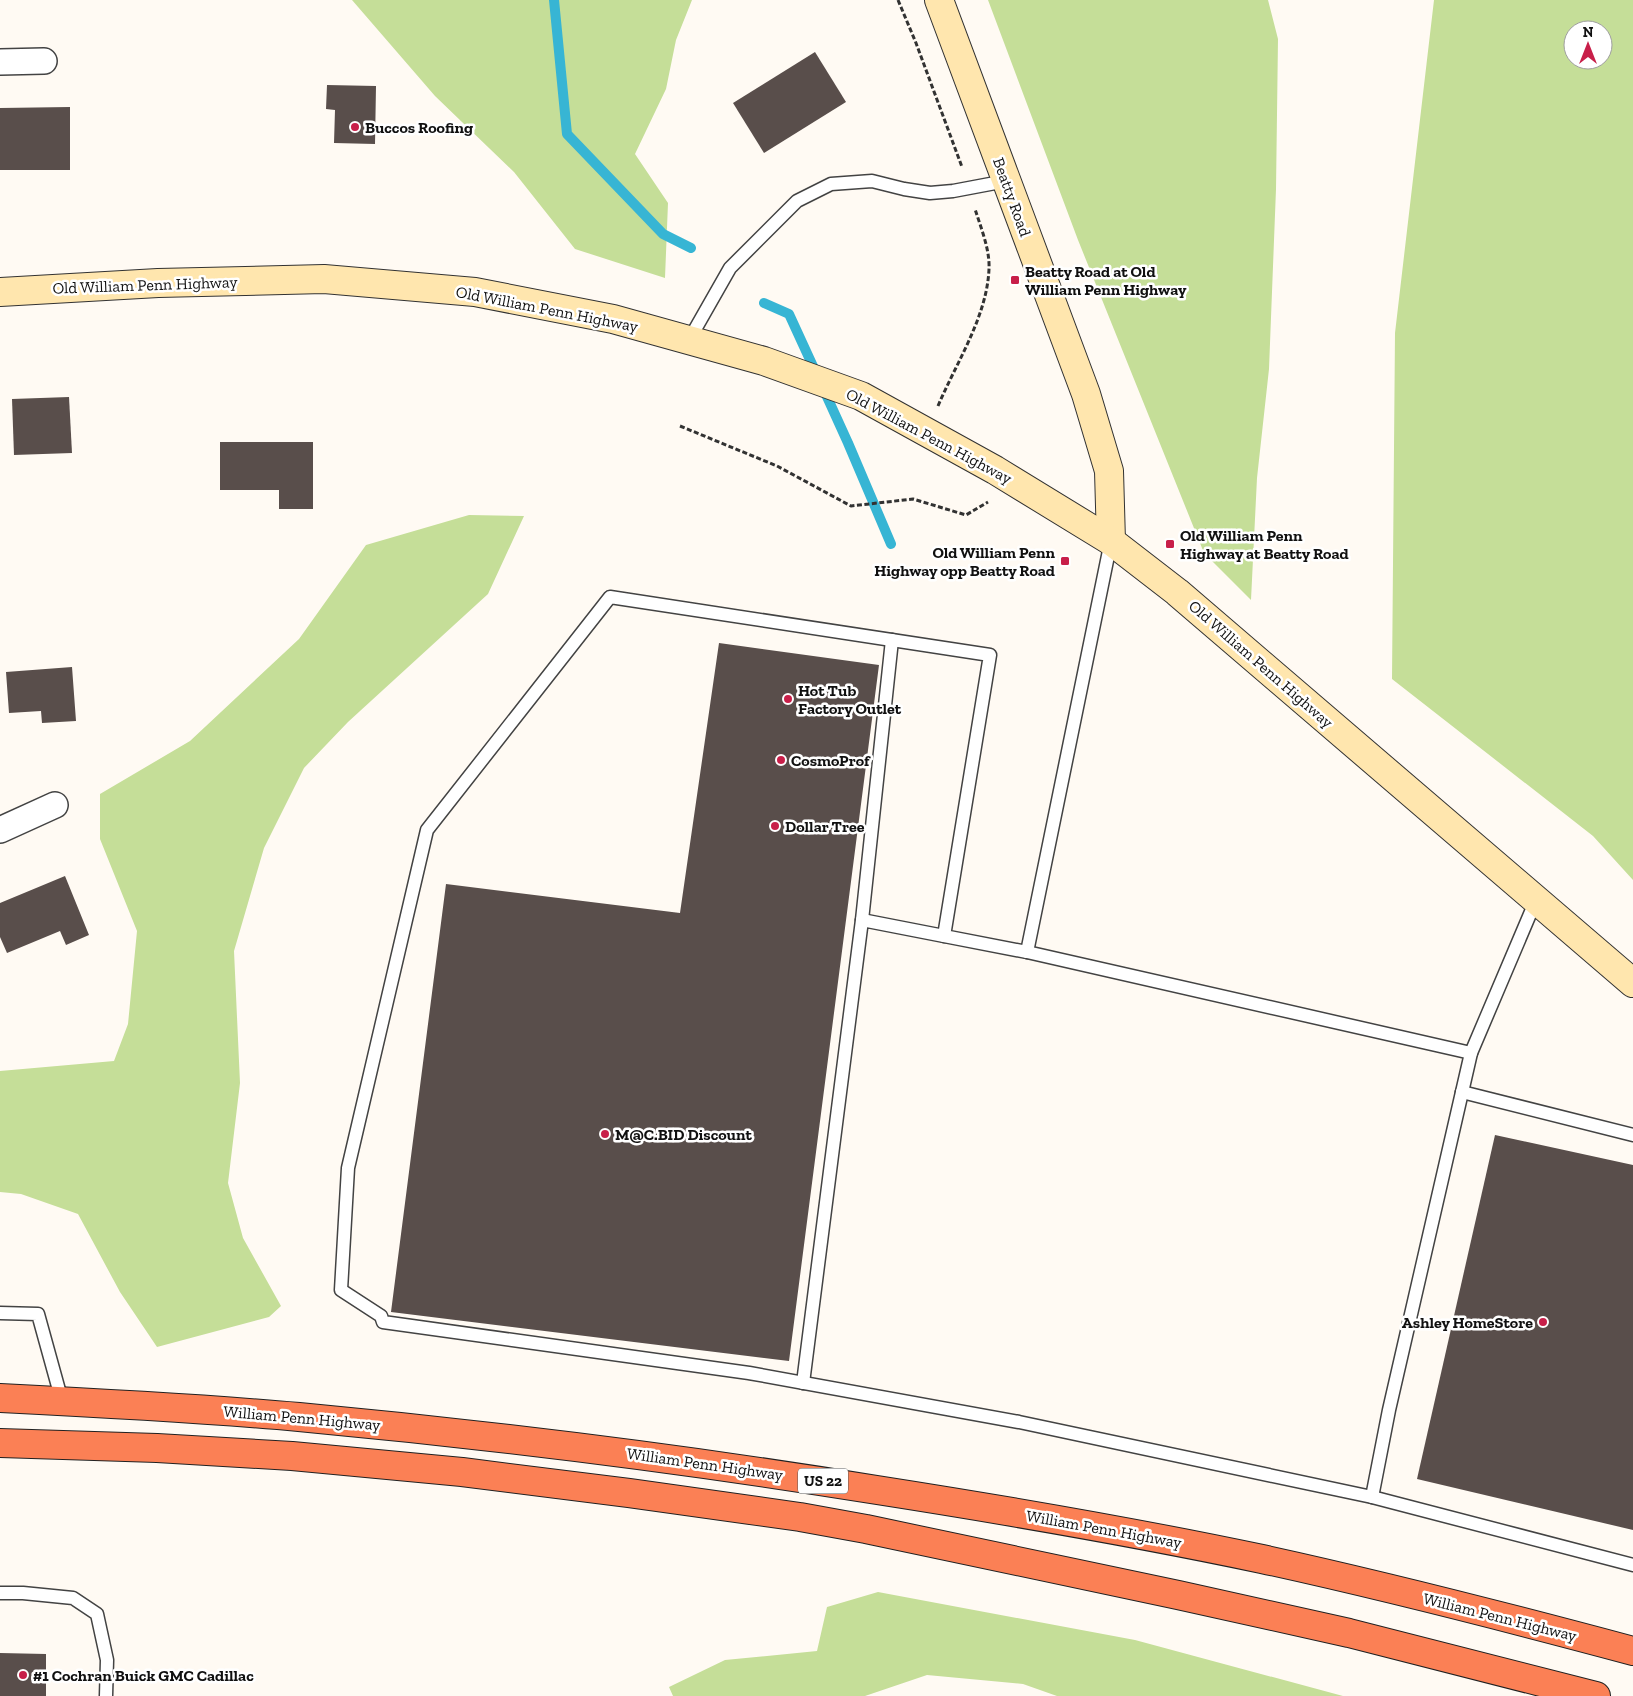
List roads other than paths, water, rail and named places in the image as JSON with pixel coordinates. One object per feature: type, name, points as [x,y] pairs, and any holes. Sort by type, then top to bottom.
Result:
[{"type":"highway","name":"William Penn Highway","points":[[0,1398],[123,1404],[296,1417],[466,1434],[634,1454],[927,1498],[1146,1536],[1258,1558],[1364,1582],[1633,1652]]},
{"type":"highway","name":"US 22","points":[[0,1443],[157,1448],[292,1456],[462,1472],[800,1517],[876,1531],[1349,1633],[1596,1696]]},
{"type":"main road","name":"Beatty Road","points":[[939,0],[1086,394],[1108,471],[1111,541]]},
{"type":"main road","name":"Old William Penn Highway","points":[[0,292],[158,283],[324,279],[475,292],[613,319],[764,360],[861,396],[1020,485],[1111,541],[1178,592],[1633,983]]},
{"type":"street","points":[[0,62],[44,61]]},
{"type":"street","points":[[0,830],[55,806]]},
{"type":"lane","points":[[689,340],[730,268],[797,201],[830,184],[872,181],[930,193],[1006,181]]},
{"type":"lane","points":[[1027,952],[1111,541]]},
{"type":"lane","points":[[944,936],[990,655],[610,597],[426,830],[348,1168],[340,1290],[381,1316],[383,1322],[749,1373],[1019,1422],[1372,1497],[1633,1565]]},
{"type":"lane","points":[[803,1383],[862,920],[892,640]]},
{"type":"lane","points":[[1372,1497],[1389,1410],[1471,1052],[1536,900]]},
{"type":"lane","points":[[862,920],[1027,952],[1471,1052]]},
{"type":"lane","points":[[1462,1092],[1633,1135]]},
{"type":"lane","points":[[0,1313],[38,1314],[62,1402]]},
{"type":"lane","points":[[0,1593],[22,1593],[73,1598],[97,1614],[106,1660],[106,1696]]},
{"type":"waterway","points":[[554,0],[567,134],[663,234],[691,248]]},
{"type":"waterway","points":[[764,303],[789,314],[817,375]]},
{"type":"waterway","points":[[823,388],[891,544]]},
{"type":"place","name":"Buccos Roofing","points":[[355,127]]},
{"type":"place","name":"Beatty Road at Old William Penn Highway","points":[[1015,280]]},
{"type":"place","name":"Old William Penn Highway at Beatty Road","points":[[1170,544]]},
{"type":"place","name":"Old William Penn Highway opp Beatty Road","points":[[1065,561]]},
{"type":"place","name":"Hot Tub Factory Outlet","points":[[788,699]]},
{"type":"place","name":"CosmoProf","points":[[781,760]]},
{"type":"place","name":"Dollar Tree","points":[[775,826]]},
{"type":"place","name":"M@C.BID Discount","points":[[605,1134]]},
{"type":"place","name":"Ashley HomeStore","points":[[1543,1322]]},
{"type":"place","name":"#1 Cochran Buick GMC Cadillac","points":[[23,1675]]}]
